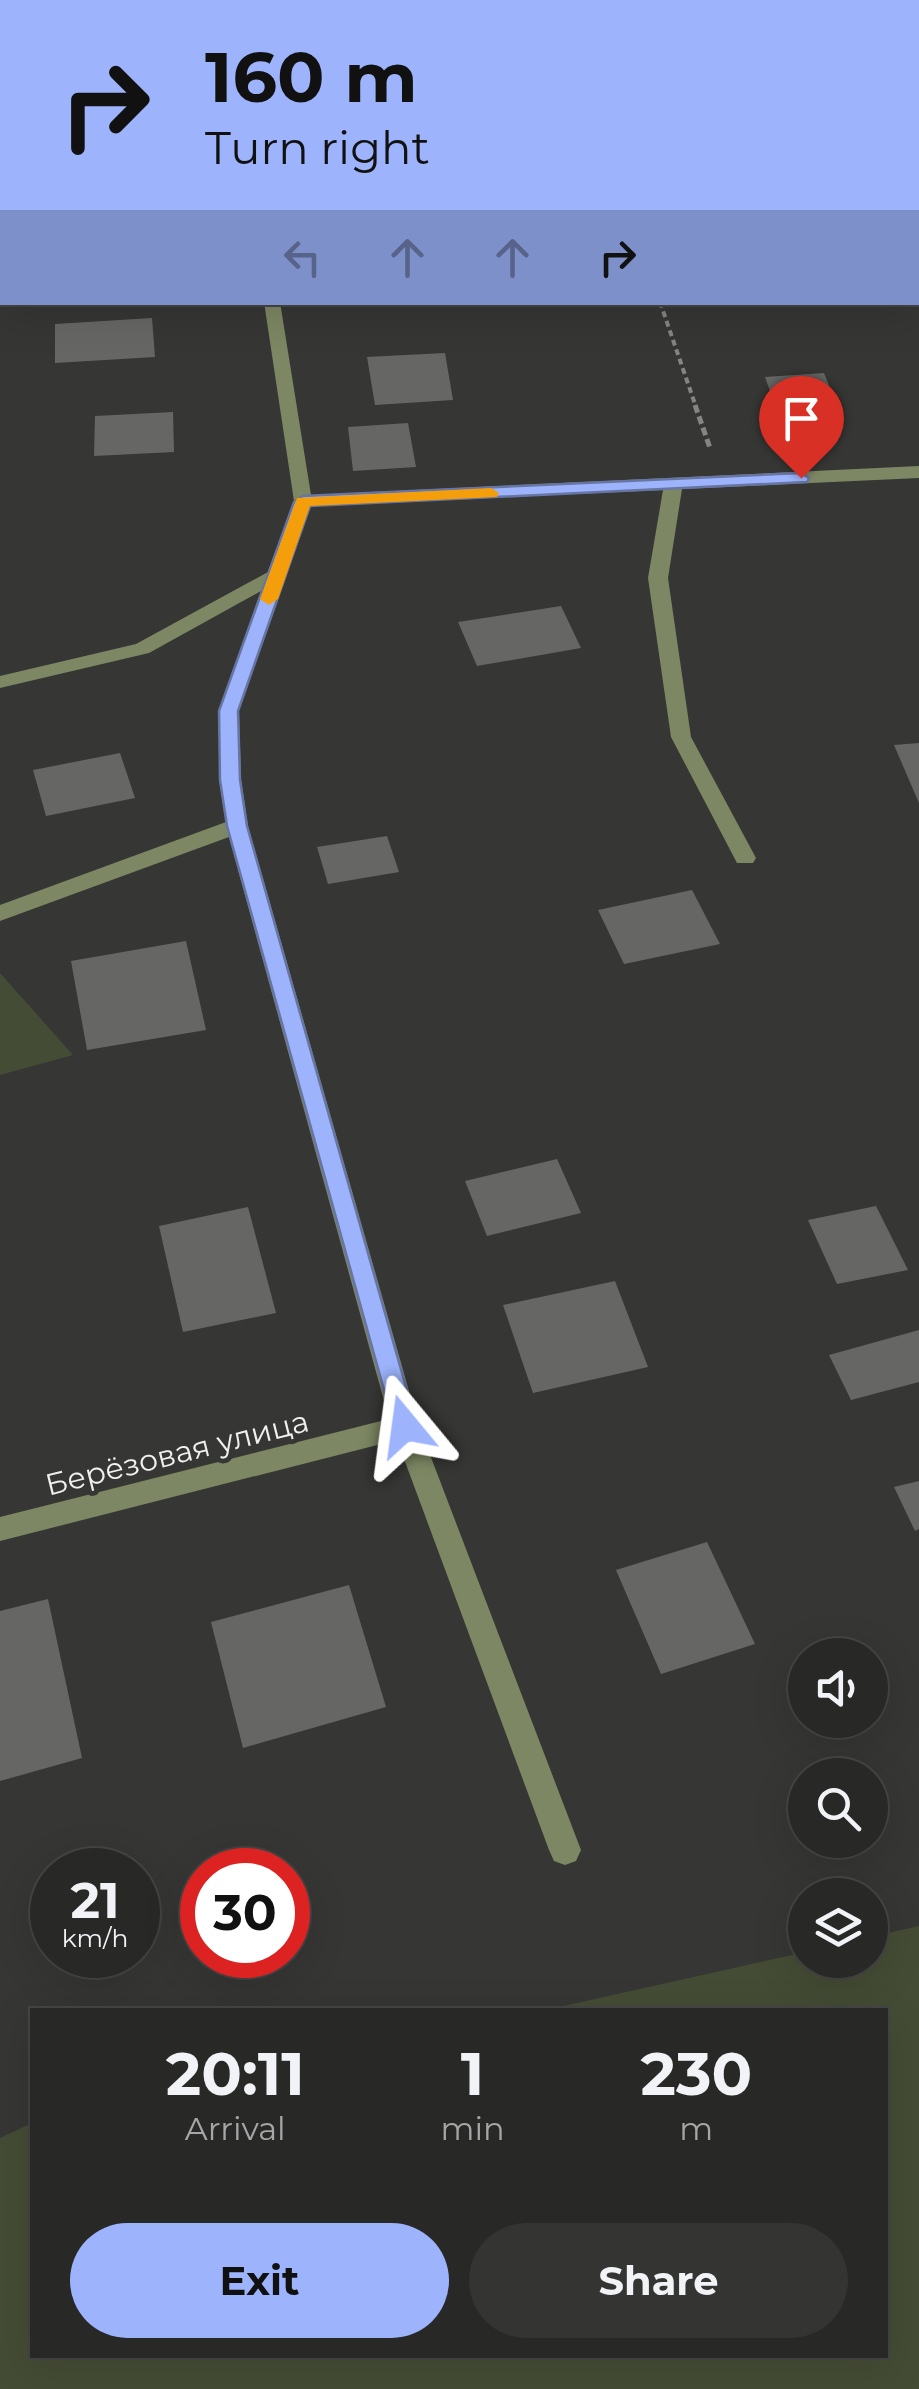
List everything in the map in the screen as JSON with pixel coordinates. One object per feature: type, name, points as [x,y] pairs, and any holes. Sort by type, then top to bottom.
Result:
[{"type":"street","points":[[272,305],[303,502],[229,711],[230,780],[237,826],[405,1426],[565,1850]]},
{"type":"street","points":[[303,502],[919,472]]},
{"type":"street","points":[[673,485],[658,578],[681,737],[745,858]]},
{"type":"street","points":[[0,682],[142,649],[278,575]]},
{"type":"street","points":[[0,913],[237,826]]},
{"type":"street","name":"Берёзовая улица","points":[[0,1529],[405,1426]]},
{"type":"path","points":[[661,305],[722,482]]},
{"type":"green space","points":[[0,973],[73,1055],[0,1075]]},
{"type":"green space","points":[[919,1926],[919,2389],[0,2389],[0,2138],[30,2124],[30,2358],[888,2358],[888,2008],[555,2008],[788,1956],[788,1978],[888,1978],[888,1933]]},
{"type":"building","points":[[152,318],[155,357],[55,363],[55,324]]},
{"type":"building","points":[[445,353],[453,400],[375,405],[367,357]]},
{"type":"building","points":[[824,373],[841,415],[780,419],[765,377]]},
{"type":"building","points":[[173,412],[174,452],[94,456],[95,416]]},
{"type":"building","points":[[408,423],[416,467],[353,471],[348,427]]},
{"type":"building","points":[[561,606],[581,648],[477,666],[458,622]]},
{"type":"building","points":[[919,743],[919,803],[894,745]]},
{"type":"building","points":[[120,753],[135,798],[46,816],[33,770]]},
{"type":"building","points":[[387,836],[399,872],[328,884],[317,847]]},
{"type":"building","points":[[692,890],[720,944],[624,964],[598,910]]},
{"type":"building","points":[[186,941],[206,1030],[87,1050],[71,961]]},
{"type":"building","points":[[557,1159],[581,1213],[487,1236],[465,1181]]},
{"type":"building","points":[[876,1206],[908,1270],[837,1284],[808,1220]]},
{"type":"building","points":[[248,1207],[276,1313],[183,1332],[159,1226]]},
{"type":"building","points":[[615,1281],[648,1367],[533,1393],[503,1305]]},
{"type":"building","points":[[919,1330],[919,1382],[851,1400],[829,1355]]},
{"type":"building","points":[[919,1481],[919,1529],[915,1531],[894,1487]]},
{"type":"building","points":[[707,1542],[755,1644],[661,1674],[616,1570]]},
{"type":"building","points":[[349,1585],[386,1707],[243,1748],[211,1622]]},
{"type":"building","points":[[48,1599],[82,1758],[0,1781],[0,1611]]},
{"type":"slow traffic","points":[[269,599],[303,502],[491,493]]},
{"type":"route","points":[[405,1426],[237,826],[230,780],[229,711],[303,502],[801,478]]}]
